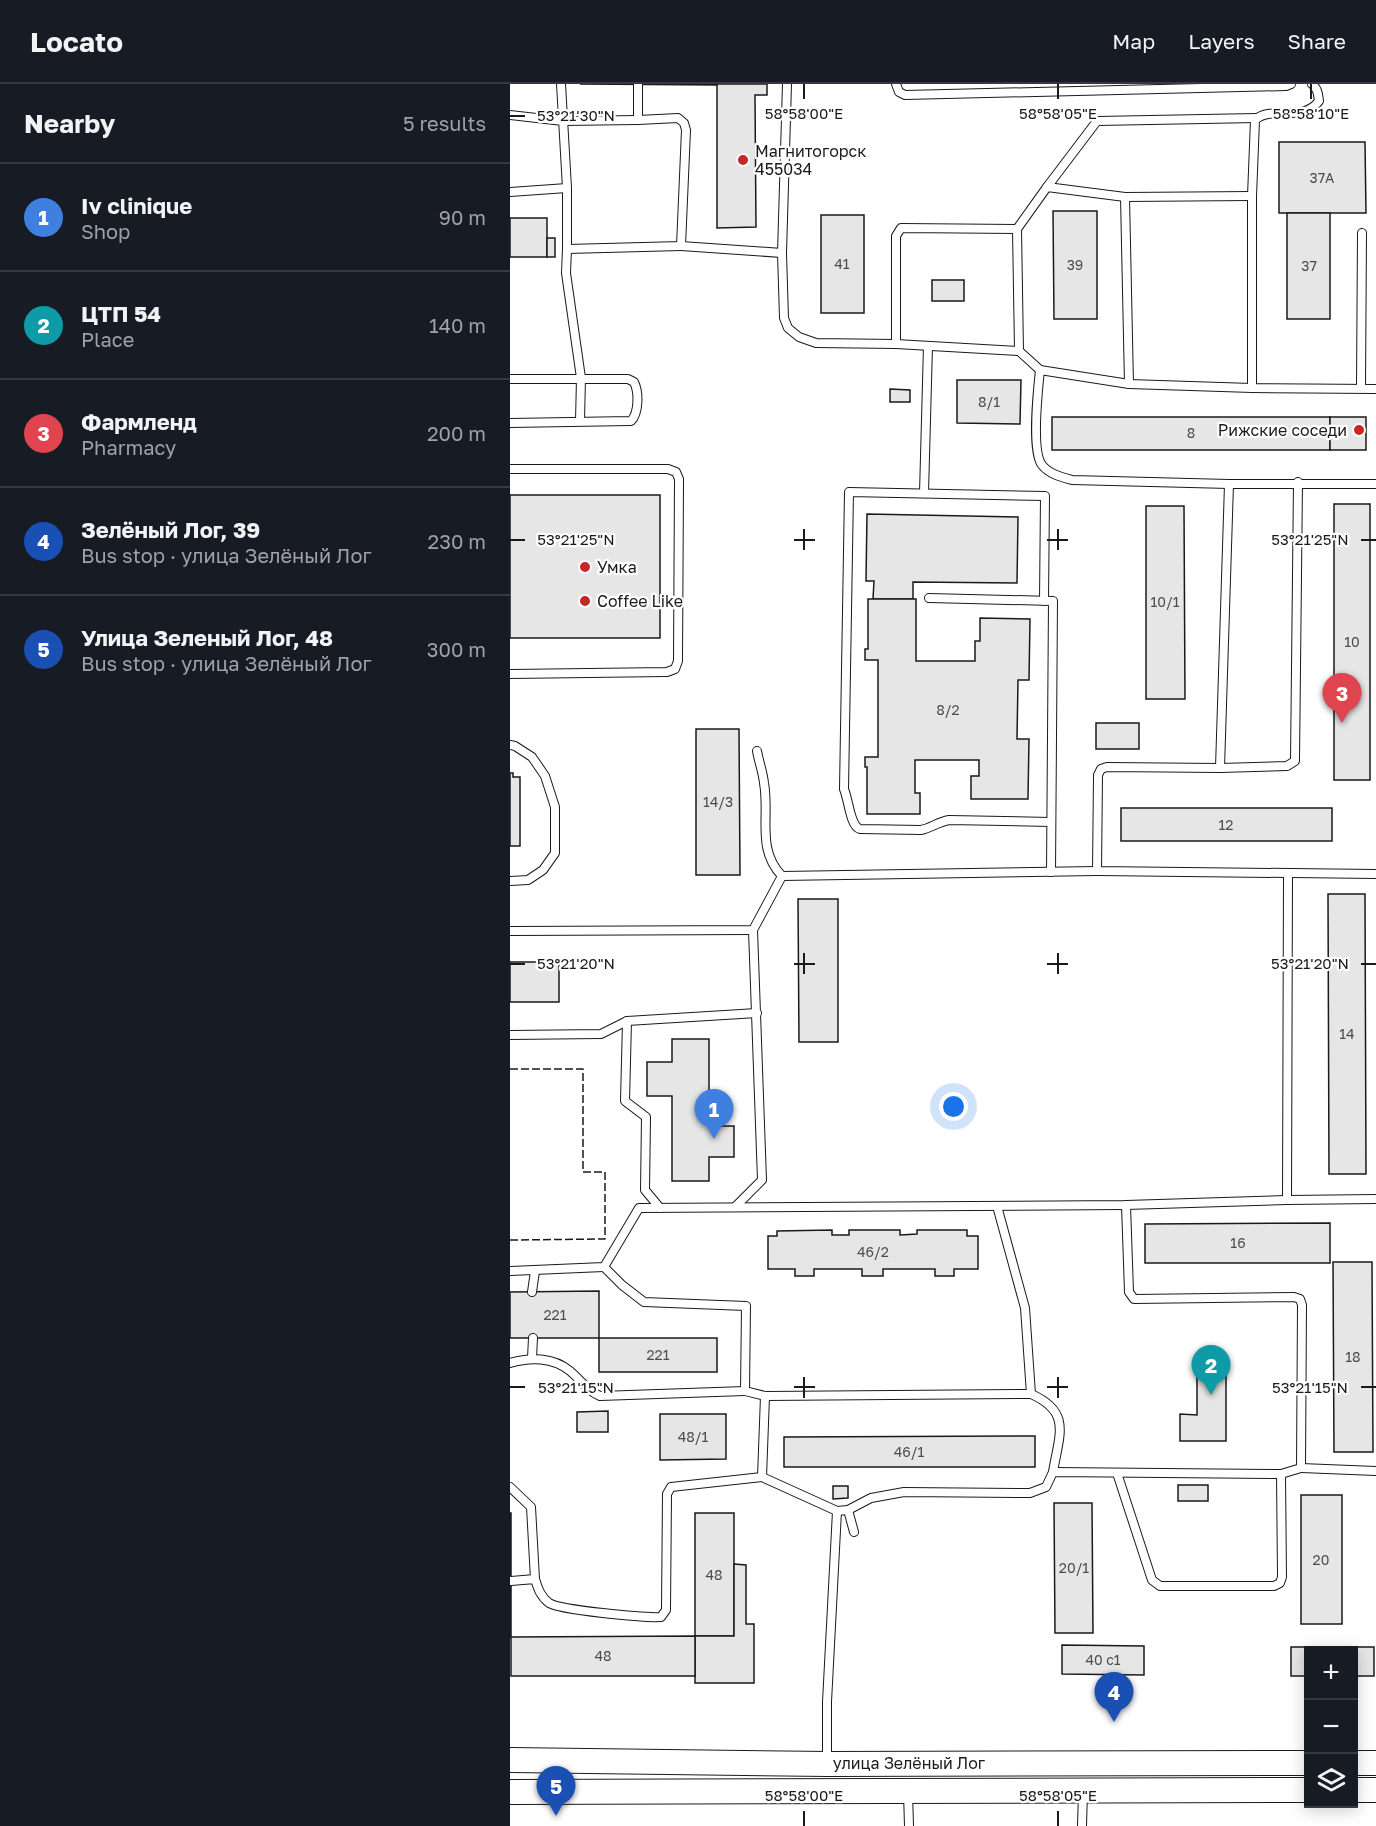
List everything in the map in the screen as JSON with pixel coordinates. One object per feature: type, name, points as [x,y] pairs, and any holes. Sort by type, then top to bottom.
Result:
[{"type":"main road","name":"улица Зелёный Лог","points":[[510,1760],[828,1764],[1304,1763]]},
{"type":"main road","points":[[1358,1763],[1376,1762]]},
{"type":"main road","name":"улица Зелёный Лог","points":[[510,1792],[1304,1790]]},
{"type":"main road","points":[[1358,1790],[1376,1790]]},
{"type":"lane","points":[[561,84],[567,188],[566,273],[581,378],[580,421]]},
{"type":"lane","points":[[787,84],[782,253],[784,318],[788,328],[799,338],[816,343],[896,344],[1019,351],[1040,370],[1129,384],[1376,389]]},
{"type":"lane","points":[[896,84],[899,92],[904,94],[1286,86],[1291,84]]},
{"type":"lane","points":[[1019,351],[1017,229],[1097,121],[1257,118],[1262,115],[1304,112],[1315,107],[1319,101],[1317,88],[1312,84]]},
{"type":"lane","points":[[638,85],[638,120]]},
{"type":"lane","points":[[510,115],[563,121],[678,118],[684,123],[686,130],[681,246]]},
{"type":"lane","points":[[1252,388],[1252,196],[1257,118]]},
{"type":"lane","points":[[1047,187],[1125,197],[1252,196]]},
{"type":"lane","points":[[510,192],[567,188]]},
{"type":"lane","points":[[1125,197],[1129,384]]},
{"type":"lane","points":[[896,344],[896,236],[898,230],[904,228],[1017,229]]},
{"type":"lane","points":[[1361,387],[1362,233]]},
{"type":"lane","points":[[567,249],[681,246],[782,253]]},
{"type":"lane","points":[[924,493],[928,346]]},
{"type":"lane","points":[[1040,370],[1036,403],[1037,456],[1042,465],[1055,475],[1072,480],[1229,484],[1298,482],[1376,484]]},
{"type":"lane","points":[[510,379],[632,380],[636,387],[636,413],[634,419],[628,421],[510,423]]},
{"type":"lane","points":[[510,469],[668,469],[676,472],[679,479],[678,661],[675,669],[667,672],[510,674]]},
{"type":"lane","points":[[1097,871],[1098,775],[1101,769],[1107,767],[1287,766],[1295,761],[1298,482]]},
{"type":"lane","points":[[1220,768],[1229,484]]},
{"type":"lane","points":[[1044,602],[1045,496],[849,492],[844,789],[853,823],[860,830],[921,830],[949,820],[1051,822]]},
{"type":"lane","points":[[929,598],[1053,602],[1051,872]]},
{"type":"lane","points":[[510,745],[532,756],[545,776],[555,807],[555,853],[543,870],[528,880],[510,880]]},
{"type":"lane","points":[[757,751],[765,784],[767,854],[773,866],[782,876],[1097,871],[1376,874]]},
{"type":"lane","points":[[1287,1200],[1288,874]]},
{"type":"lane","points":[[735,1207],[762,1180],[753,930],[782,876]]},
{"type":"lane","points":[[510,932],[753,930]]},
{"type":"lane","points":[[510,1035],[602,1034],[627,1021],[757,1013]]},
{"type":"lane","points":[[627,1021],[625,1101],[646,1117],[645,1191],[660,1208]]},
{"type":"lane","points":[[604,1267],[639,1208],[997,1206],[1376,1199]]},
{"type":"lane","points":[[1126,1204],[1129,1292],[1132,1298],[1138,1300],[1294,1297],[1302,1302],[1301,1468]]},
{"type":"lane","points":[[997,1206],[1024,1308],[1031,1394]]},
{"type":"lane","points":[[510,1271],[604,1267],[644,1302],[746,1306],[745,1391]]},
{"type":"lane","points":[[532,1292],[535,1271]]},
{"type":"lane","points":[[532,1358],[533,1338]]},
{"type":"lane","points":[[510,1363],[532,1358],[553,1362],[569,1370],[590,1391],[600,1396],[745,1391],[765,1396],[1031,1394],[1046,1401],[1055,1409],[1060,1428],[1053,1472],[1046,1487],[1030,1493],[904,1492],[871,1498],[848,1510],[837,1511],[762,1477],[669,1488],[667,1494],[666,1610],[661,1617],[566,1608],[550,1604],[540,1594],[535,1579],[531,1509],[528,1503],[510,1487]]},
{"type":"lane","points":[[762,1477],[765,1396]]},
{"type":"lane","points":[[1053,1472],[1281,1474],[1301,1468],[1376,1471]]},
{"type":"lane","points":[[1117,1473],[1152,1580],[1160,1586],[1274,1586],[1280,1583],[1282,1577],[1281,1474]]},
{"type":"lane","points":[[848,1510],[854,1532]]},
{"type":"lane","points":[[828,1764],[827,1702],[837,1511]]},
{"type":"lane","points":[[511,1581],[535,1579]]},
{"type":"lane","points":[[908,1791],[909,1826]]},
{"type":"lane","points":[[1082,1826],[1083,1791]]},
{"type":"building","points":[[580,84],[767,84],[767,95],[755,95],[756,227],[717,228],[717,85]]},
{"type":"building","points":[[1279,142],[1365,142],[1366,213],[1279,213]]},
{"type":"building","points":[[1053,211],[1097,211],[1097,319],[1054,319]]},
{"type":"building","points":[[1287,213],[1330,213],[1330,319],[1287,319]]},
{"type":"building","points":[[821,215],[864,215],[864,313],[821,313]]},
{"type":"building","points":[[510,218],[547,218],[547,257],[510,257]]},
{"type":"building","points":[[547,238],[555,238],[555,257],[547,257]]},
{"type":"building","points":[[932,280],[964,280],[964,301],[932,301]]},
{"type":"building","points":[[957,380],[1021,380],[1020,424],[957,423]]},
{"type":"building","points":[[890,389],[910,390],[910,402],[890,402]]},
{"type":"building","points":[[1052,417],[1330,417],[1330,450],[1052,450]]},
{"type":"building","points":[[1330,417],[1366,417],[1366,450],[1330,450]]},
{"type":"building","name":"Умка","points":[[510,495],[660,495],[660,638],[510,638]]},
{"type":"building","points":[[1334,504],[1370,504],[1370,780],[1334,780]]},
{"type":"building","points":[[1146,506],[1184,506],[1185,699],[1146,699]]},
{"type":"building","points":[[867,514],[1018,517],[1017,583],[913,582],[913,599],[873,599],[874,581],[866,581]]},
{"type":"building","points":[[868,599],[916,599],[916,661],[975,661],[975,641],[980,641],[980,618],[1030,619],[1029,680],[1018,680],[1017,739],[1029,739],[1028,799],[971,799],[971,776],[979,776],[979,760],[915,760],[915,793],[920,793],[920,814],[867,814],[865,757],[878,757],[878,660],[865,660],[865,649],[868,649]]},
{"type":"building","points":[[1096,723],[1139,723],[1139,749],[1096,749]]},
{"type":"building","points":[[696,729],[739,729],[740,875],[696,875]]},
{"type":"building","points":[[510,773],[513,773],[513,777],[520,777],[520,846],[510,846]]},
{"type":"building","points":[[1121,808],[1332,808],[1332,841],[1121,841]]},
{"type":"building","points":[[1328,894],[1365,894],[1366,1174],[1329,1174]]},
{"type":"building","points":[[798,899],[838,899],[838,1042],[799,1042]]},
{"type":"building","points":[[510,962],[559,962],[559,1002],[510,1002]]},
{"type":"building","points":[[672,1039],[709,1039],[709,1126],[734,1126],[734,1157],[709,1157],[709,1181],[672,1181],[672,1096],[647,1096],[647,1062],[672,1062]]},
{"type":"building","points":[[1330,1223],[1330,1263],[1145,1263],[1145,1224]]},
{"type":"building","points":[[832,1230],[832,1235],[849,1235],[849,1230],[900,1230],[900,1235],[917,1234],[917,1230],[967,1230],[967,1236],[978,1236],[978,1269],[954,1269],[954,1276],[935,1276],[935,1269],[883,1269],[883,1276],[862,1276],[862,1269],[814,1269],[814,1276],[795,1276],[795,1269],[768,1269],[768,1236],[777,1236],[777,1231]]},
{"type":"building","points":[[1333,1262],[1372,1262],[1373,1452],[1334,1452]]},
{"type":"building","points":[[599,1291],[599,1338],[510,1338],[510,1292]]},
{"type":"building","points":[[599,1338],[717,1338],[717,1372],[599,1372]]},
{"type":"building","points":[[1197,1375],[1226,1375],[1226,1441],[1180,1441],[1180,1414],[1197,1415]]},
{"type":"building","points":[[608,1411],[608,1432],[577,1432],[577,1412]]},
{"type":"building","points":[[660,1414],[726,1414],[726,1459],[660,1460]]},
{"type":"building","points":[[1035,1436],[1035,1467],[784,1467],[784,1437]]},
{"type":"building","points":[[1178,1485],[1208,1485],[1208,1501],[1178,1501]]},
{"type":"building","points":[[833,1486],[848,1486],[848,1498],[833,1499]]},
{"type":"building","points":[[1301,1495],[1342,1495],[1342,1624],[1301,1624]]},
{"type":"building","points":[[1054,1503],[1092,1503],[1093,1633],[1055,1633]]},
{"type":"building","points":[[511,1513],[511,1637],[510,1637]]},
{"type":"building","points":[[695,1513],[734,1513],[734,1636],[695,1636]]},
{"type":"building","points":[[734,1564],[746,1565],[746,1624],[754,1624],[754,1683],[695,1683],[695,1636],[734,1636]]},
{"type":"building","points":[[695,1636],[695,1676],[511,1676],[511,1637]]},
{"type":"building","points":[[1062,1645],[1144,1646],[1144,1675],[1062,1674]]},
{"type":"building","points":[[1291,1647],[1304,1647],[1304,1676],[1291,1676]]},
{"type":"building","points":[[1358,1647],[1374,1647],[1374,1676],[1358,1676]]},
{"type":"fence","points":[[510,1069],[583,1069],[583,1172],[605,1172],[605,1239],[510,1240]]},
{"type":"place","name":"Магнитогорск 455034","points":[[743,160]]},
{"type":"place","name":"Рижские соседи","points":[[1359,430]]},
{"type":"place","name":"Умка","points":[[585,567]]},
{"type":"place","name":"Coffee Like","points":[[585,601]]},
{"type":"place","name":"Фармленд","points":[[1342,723]]},
{"type":"place","name":"Iv clinique","points":[[714,1139]]},
{"type":"place","name":"ЦТП 54","points":[[1211,1395]]},
{"type":"place","name":"Зелёный Лог, 39","points":[[1114,1722]]},
{"type":"place","name":"Улица Зеленый Лог, 48","points":[[556,1816]]}]
